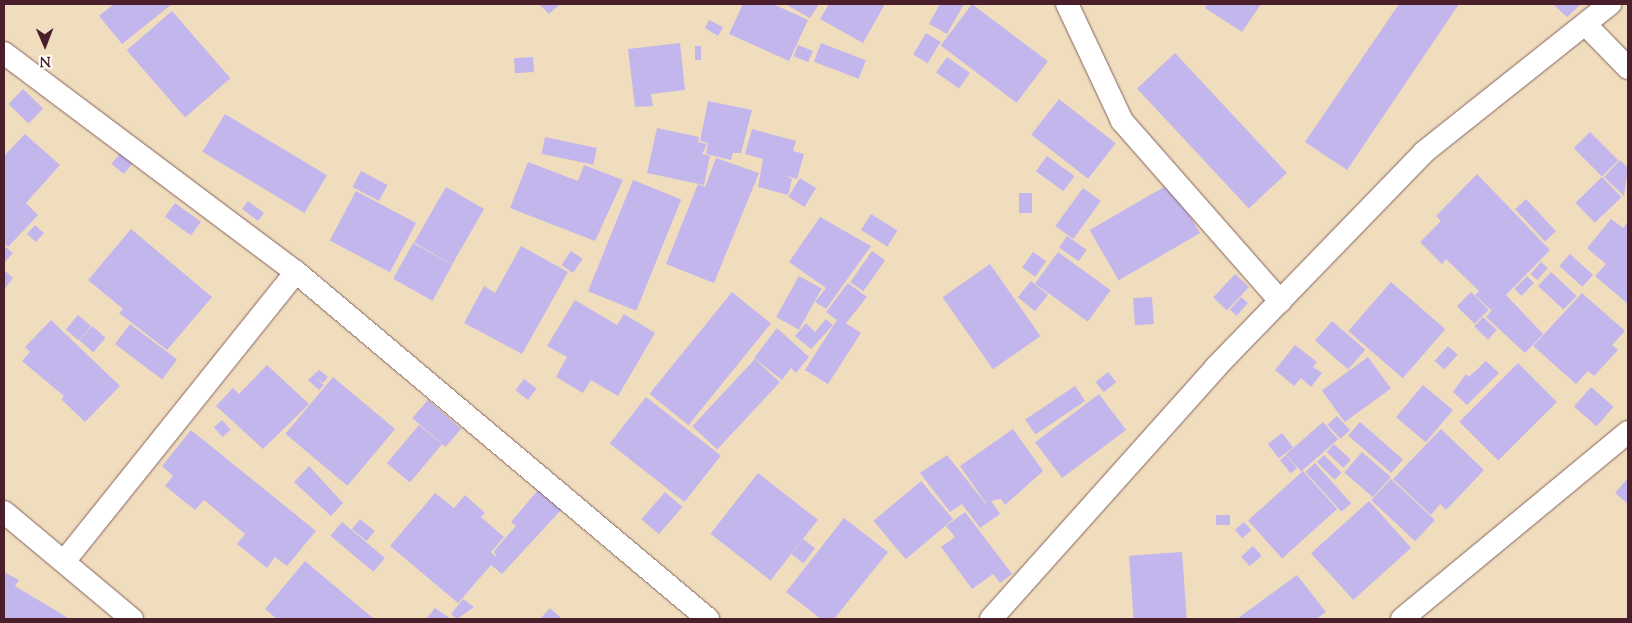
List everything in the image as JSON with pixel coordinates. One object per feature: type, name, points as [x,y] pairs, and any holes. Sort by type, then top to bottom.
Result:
[{"type":"street","points":[[1067,4],[1122,121],[1280,301]]},
{"type":"street","points":[[991,619],[1280,301],[1424,152],[1610,4]]},
{"type":"street","points":[[1586,25],[1628,68]]},
{"type":"street","points":[[4,53],[296,272],[708,619]]},
{"type":"street","points":[[66,559],[296,272]]},
{"type":"street","points":[[1402,619],[1628,432]]},
{"type":"street","points":[[4,512],[66,559],[132,619]]},
{"type":"building","points":[[114,4],[172,4],[122,44],[99,16]]},
{"type":"building","points":[[539,4],[560,4],[549,14]]},
{"type":"building","points":[[743,4],[773,4],[808,20],[789,61],[729,34]]},
{"type":"building","points":[[785,4],[819,4],[810,18]]},
{"type":"building","points":[[829,4],[885,4],[863,43],[820,19]]},
{"type":"building","points":[[940,4],[964,4],[947,34],[929,24]]},
{"type":"building","points":[[972,4],[1048,61],[1017,103],[941,46]]},
{"type":"building","points":[[1208,4],[1261,4],[1242,32],[1205,8]]},
{"type":"building","points":[[1399,4],[1459,4],[1347,170],[1305,142]]},
{"type":"building","points":[[1553,4],[1581,4],[1567,17]]},
{"type":"building","points":[[172,11],[230,78],[185,118],[127,50]]},
{"type":"building","points":[[709,20],[723,27],[718,36],[705,28]]},
{"type":"building","points":[[926,33],[941,42],[928,63],[913,54]]},
{"type":"building","points":[[680,43],[685,90],[651,94],[653,106],[635,107],[628,49]]},
{"type":"building","points":[[821,43],[866,60],[859,79],[814,62]]},
{"type":"building","points":[[798,45],[813,51],[808,62],[794,56]]},
{"type":"building","points":[[695,46],[701,46],[701,60],[695,60]]},
{"type":"building","points":[[1175,53],[1287,173],[1249,208],[1137,88]]},
{"type":"building","points":[[533,57],[534,72],[515,73],[514,58]]},
{"type":"building","points":[[947,57],[970,73],[959,89],[936,73]]},
{"type":"building","points":[[23,89],[43,108],[29,124],[8,104]]},
{"type":"building","points":[[1059,99],[1116,143],[1088,179],[1031,134]]},
{"type":"building","points":[[708,101],[752,110],[741,153],[733,153],[731,160],[706,154],[708,143],[700,141]]},
{"type":"building","points":[[225,114],[327,175],[304,213],[202,152]]},
{"type":"building","points":[[657,128],[699,137],[698,142],[707,144],[702,154],[710,156],[704,185],[647,173]]},
{"type":"building","points":[[752,129],[796,141],[793,151],[804,154],[797,179],[786,176],[792,179],[788,195],[758,187],[763,159],[745,154]]},
{"type":"building","points":[[1590,132],[1618,160],[1602,177],[1574,148]]},
{"type":"building","points":[[25,134],[60,165],[26,203],[38,215],[8,247],[4,243],[4,156]]},
{"type":"building","points":[[545,137],[597,148],[593,165],[541,154]]},
{"type":"building","points":[[123,150],[135,160],[124,174],[111,164]]},
{"type":"building","points":[[1047,156],[1075,176],[1063,191],[1036,171]]},
{"type":"building","points":[[716,158],[759,173],[714,283],[666,264],[698,184],[705,187]]},
{"type":"building","points":[[1620,160],[1628,168],[1624,196],[1604,177]]},
{"type":"building","points":[[528,162],[578,181],[584,165],[623,180],[595,241],[510,208]]},
{"type":"building","points":[[361,171],[387,185],[379,201],[353,187]]},
{"type":"building","points":[[1477,174],[1550,250],[1506,295],[1543,334],[1525,353],[1486,317],[1496,305],[1491,310],[1475,295],[1479,291],[1446,259],[1442,264],[1420,242],[1441,221],[1436,216]]},
{"type":"building","points":[[1602,177],[1621,197],[1595,223],[1575,203]]},
{"type":"building","points":[[800,178],[816,188],[804,207],[788,197]]},
{"type":"building","points":[[633,180],[681,199],[636,311],[588,291]]},
{"type":"building","points":[[1171,183],[1200,233],[1119,280],[1090,230]]},
{"type":"building","points":[[446,187],[484,209],[452,264],[414,242]]},
{"type":"building","points":[[1083,188],[1101,201],[1073,239],[1055,226]]},
{"type":"building","points":[[356,191],[416,223],[390,272],[330,240]]},
{"type":"building","points":[[1019,193],[1032,193],[1032,213],[1019,213]]},
{"type":"building","points":[[1526,199],[1556,231],[1545,241],[1515,209]]},
{"type":"building","points":[[248,201],[264,213],[258,221],[242,209]]},
{"type":"building","points":[[175,203],[201,222],[191,236],[165,217]]},
{"type":"building","points":[[871,214],[897,230],[887,247],[861,230]]},
{"type":"building","points":[[820,217],[871,246],[826,309],[815,302],[826,288],[789,262]]},
{"type":"building","points":[[1611,219],[1623,228],[1628,222],[1628,304],[1595,276],[1606,264],[1587,248]]},
{"type":"building","points":[[35,225],[44,233],[36,242],[27,234]]},
{"type":"building","points":[[131,229],[212,297],[167,350],[119,313],[123,309],[88,280]]},
{"type":"building","points":[[1067,236],[1087,250],[1079,261],[1059,247]]},
{"type":"building","points":[[413,243],[452,265],[432,301],[393,279]]},
{"type":"building","points":[[4,246],[13,253],[5,262],[4,260]]},
{"type":"building","points":[[521,246],[568,272],[522,354],[464,323],[484,286],[495,293]]},
{"type":"building","points":[[571,251],[583,259],[573,273],[561,265]]},
{"type":"building","points":[[872,251],[885,260],[863,291],[850,282]]},
{"type":"building","points":[[1033,252],[1046,261],[1035,277],[1022,268]]},
{"type":"building","points":[[1058,252],[1111,290],[1088,322],[1035,284]]},
{"type":"building","points":[[1570,254],[1593,275],[1582,287],[1559,266]]},
{"type":"building","points":[[1541,262],[1548,268],[1537,280],[1531,274]]},
{"type":"building","points":[[990,264],[1040,336],[993,369],[942,297]]},
{"type":"building","points":[[4,270],[13,278],[4,290]]},
{"type":"building","points":[[1551,272],[1577,296],[1564,310],[1538,286]]},
{"type":"building","points":[[1235,274],[1249,287],[1227,310],[1213,297]]},
{"type":"building","points":[[799,276],[822,289],[799,330],[776,317]]},
{"type":"building","points":[[1527,276],[1534,283],[1521,296],[1514,289]]},
{"type":"building","points":[[1031,281],[1048,295],[1035,311],[1018,297]]},
{"type":"building","points":[[1391,282],[1445,329],[1403,378],[1348,331]]},
{"type":"building","points":[[848,283],[867,297],[846,323],[838,318],[861,333],[828,384],[805,370],[837,320],[826,312]]},
{"type":"building","points":[[732,292],[771,323],[688,425],[650,394]]},
{"type":"building","points":[[1471,292],[1489,310],[1475,324],[1457,306]]},
{"type":"building","points":[[1582,293],[1625,331],[1612,345],[1618,350],[1594,376],[1588,371],[1576,384],[1533,346]]},
{"type":"building","points":[[1152,297],[1154,324],[1135,325],[1133,298]]},
{"type":"building","points":[[1241,297],[1248,303],[1237,316],[1230,310]]},
{"type":"building","points":[[575,300],[617,325],[624,314],[655,333],[618,396],[591,380],[583,393],[556,377],[567,357],[547,346]]},
{"type":"building","points":[[78,315],[91,326],[79,340],[66,330]]},
{"type":"building","points":[[1483,317],[1497,330],[1488,339],[1474,327]]},
{"type":"building","points":[[826,319],[833,325],[811,349],[795,336],[806,323],[815,332]]},
{"type":"building","points":[[51,320],[120,386],[85,422],[61,399],[64,396],[22,361],[30,352],[25,347]]},
{"type":"building","points":[[1332,321],[1365,350],[1348,369],[1315,341]]},
{"type":"building","points":[[130,324],[177,360],[162,379],[115,344]]},
{"type":"building","points":[[92,326],[106,338],[93,352],[80,340]]},
{"type":"building","points":[[777,328],[809,357],[796,373],[791,368],[782,380],[754,358]]},
{"type":"building","points":[[1295,345],[1317,362],[1313,367],[1322,373],[1311,387],[1301,378],[1294,386],[1275,370]]},
{"type":"building","points":[[1448,346],[1458,355],[1444,370],[1435,361]]},
{"type":"building","points":[[1368,357],[1391,389],[1345,422],[1322,391]]},
{"type":"building","points":[[755,359],[780,382],[717,449],[692,426]]},
{"type":"building","points":[[1486,361],[1499,373],[1467,405],[1453,392],[1466,374],[1469,377]]},
{"type":"building","points":[[1518,363],[1557,402],[1498,461],[1459,422]]},
{"type":"building","points":[[267,365],[309,404],[263,449],[216,406],[233,388],[239,394]]},
{"type":"building","points":[[319,370],[328,377],[323,383],[315,378],[324,385],[319,390],[308,380]]},
{"type":"building","points":[[1108,372],[1116,382],[1104,392],[1096,382]]},
{"type":"building","points":[[333,377],[395,429],[347,486],[285,434]]},
{"type":"building","points":[[524,379],[537,389],[528,400],[515,390]]},
{"type":"building","points":[[1423,385],[1453,410],[1426,442],[1396,417]]},
{"type":"building","points":[[1075,386],[1085,401],[1035,434],[1025,420]]},
{"type":"building","points":[[1591,387],[1614,407],[1597,426],[1574,407]]},
{"type":"building","points":[[1099,394],[1126,430],[1062,478],[1035,442]]},
{"type":"building","points":[[646,397],[721,455],[685,502],[610,443]]},
{"type":"building","points":[[428,400],[461,429],[445,447],[412,418]]},
{"type":"building","points":[[1337,416],[1350,430],[1340,439],[1327,425]]},
{"type":"building","points":[[222,420],[231,430],[223,437],[214,427]]},
{"type":"building","points":[[1323,422],[1338,439],[1301,472],[1286,454]]},
{"type":"building","points":[[1360,422],[1403,459],[1391,473],[1348,436]]},
{"type":"building","points":[[419,425],[442,444],[410,483],[387,463]]},
{"type":"building","points":[[1013,429],[1043,471],[1005,505],[1001,499],[985,502],[960,466]]},
{"type":"building","points":[[1441,429],[1484,470],[1446,510],[1440,504],[1431,515],[1393,479]]},
{"type":"building","points":[[191,430],[316,531],[287,566],[275,557],[267,568],[237,544],[245,534],[204,500],[195,510],[165,486],[173,476],[162,466]]},
{"type":"building","points":[[1282,433],[1293,447],[1279,458],[1268,444]]},
{"type":"building","points":[[1334,444],[1351,460],[1343,468],[1326,452]]},
{"type":"building","points":[[1362,452],[1391,477],[1373,497],[1344,472]]},
{"type":"building","points":[[947,455],[985,503],[990,499],[1000,514],[980,528],[962,504],[950,512],[920,473]]},
{"type":"building","points":[[1286,455],[1297,468],[1291,473],[1280,460]]},
{"type":"building","points":[[1324,455],[1342,473],[1335,480],[1317,462]]},
{"type":"building","points":[[1315,463],[1351,503],[1341,512],[1305,472]]},
{"type":"building","points":[[309,466],[343,503],[331,516],[294,482]]},
{"type":"building","points":[[1303,471],[1337,509],[1282,558],[1248,521]]},
{"type":"building","points":[[758,473],[818,520],[770,580],[711,534]]},
{"type":"building","points":[[1628,478],[1628,504],[1615,493]]},
{"type":"building","points":[[1391,479],[1435,520],[1415,541],[1371,500]]},
{"type":"building","points":[[921,481],[953,519],[906,559],[874,521]]},
{"type":"building","points":[[538,490],[561,510],[502,574],[491,565],[458,603],[390,546],[435,493],[454,508],[465,495],[485,513],[481,517],[504,537],[491,552],[497,558],[494,551],[516,526],[511,522]]},
{"type":"building","points":[[665,492],[682,507],[659,534],[641,519]]},
{"type":"building","points":[[1369,501],[1411,548],[1353,600],[1311,553]]},
{"type":"building","points":[[965,512],[1012,574],[1000,583],[993,574],[972,589],[941,547],[955,537],[946,526]]},
{"type":"building","points":[[1216,515],[1230,515],[1230,525],[1216,525]]},
{"type":"building","points":[[844,518],[888,552],[834,619],[821,619],[786,592]]},
{"type":"building","points":[[360,519],[375,531],[367,541],[352,529]]},
{"type":"building","points":[[342,522],[385,558],[373,572],[330,536]]},
{"type":"building","points":[[1244,522],[1251,530],[1242,538],[1235,530]]},
{"type":"building","points":[[803,539],[815,548],[804,563],[792,554]]},
{"type":"building","points":[[1253,546],[1262,556],[1250,566],[1241,557]]},
{"type":"building","points":[[1182,552],[1187,619],[1134,619],[1129,556]]},
{"type":"building","points":[[305,561],[374,619],[277,619],[265,609]]},
{"type":"building","points":[[4,572],[19,580],[15,586],[70,619],[4,619]]},
{"type":"building","points":[[1297,575],[1326,612],[1316,619],[1237,619]]},
{"type":"building","points":[[463,599],[474,607],[457,619],[451,614]]},
{"type":"building","points":[[435,608],[451,619],[426,619]]},
{"type":"building","points":[[550,608],[562,619],[540,619]]}]
